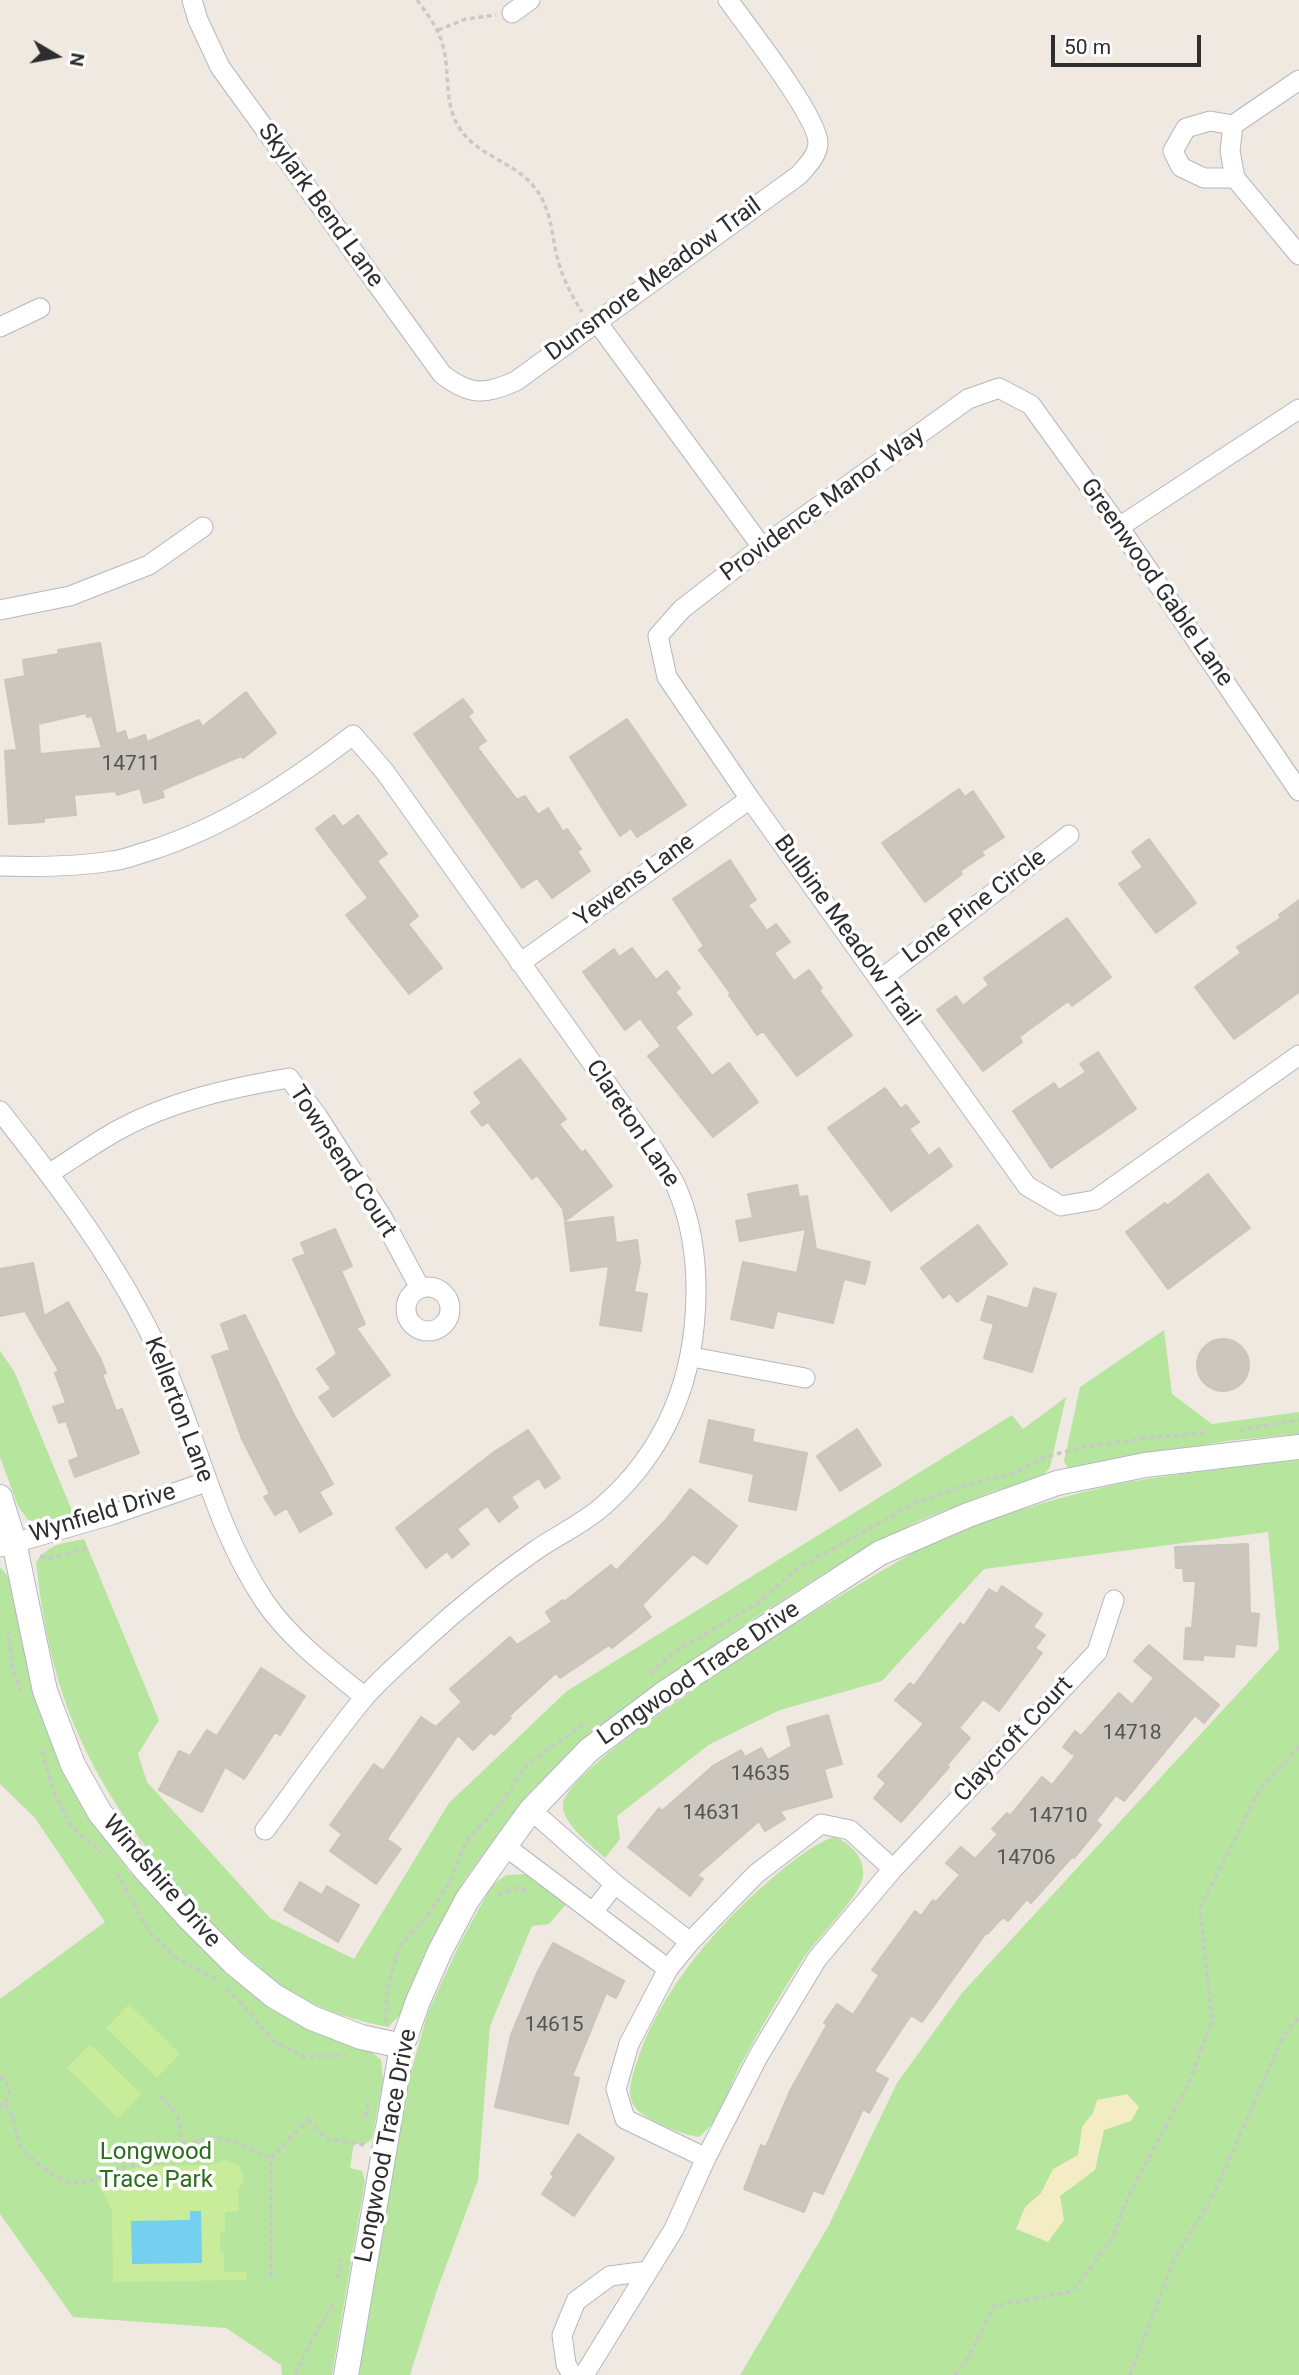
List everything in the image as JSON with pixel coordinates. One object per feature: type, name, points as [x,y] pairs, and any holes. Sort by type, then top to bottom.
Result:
[{"type":"street","name":"Skylark Bend Lane","points":[[192,0],[209,47],[235,89],[442,374],[457,387],[474,391]]},
{"type":"street","points":[[512,13],[530,0]]},
{"type":"street","name":"Dunsmore Meadow Trail","points":[[474,391],[491,392],[516,381],[799,175],[811,162],[818,145],[816,129],[729,0]]},
{"type":"street","points":[[1235,178],[1204,178],[1181,167],[1173,151],[1186,128],[1210,121],[1233,125],[1299,80]]},
{"type":"street","points":[[1233,125],[1230,151],[1235,178],[1299,255]]},
{"type":"street","points":[[0,327],[40,308]]},
{"type":"street","points":[[594,324],[762,547]]},
{"type":"street","name":"Providence Manor Way","points":[[659,636],[682,609],[762,547],[968,400],[999,388]]},
{"type":"street","name":"Greenwood Gable Lane","points":[[999,388],[1031,405],[1119,527],[1299,791]]},
{"type":"street","points":[[1119,527],[1299,409]]},
{"type":"street","points":[[0,610],[70,596],[149,565],[203,527]]},
{"type":"street","name":"Bulbine Meadow Trail","points":[[659,636],[667,677],[750,799],[1027,1186],[1061,1206],[1095,1200],[1299,1055]]},
{"type":"street","name":"Clareton Lane","points":[[0,866],[61,867],[115,861],[167,845],[215,825],[299,777],[353,735],[385,772],[654,1150],[678,1190],[691,1233],[696,1274],[692,1357],[677,1406],[657,1445],[633,1476],[602,1508],[536,1550],[479,1593],[425,1639],[365,1697],[265,1830]]},
{"type":"street","name":"Yewens Lane","points":[[520,963],[750,799]]},
{"type":"street","name":"Lone Pine Circle","points":[[881,979],[1069,835]]},
{"type":"street","name":"Townsend Court","points":[[50,1174],[119,1129],[170,1107],[226,1089],[289,1078],[318,1116],[382,1217],[420,1289]]},
{"type":"street","name":"Kellerton Lane","points":[[0,1111],[50,1174],[103,1251],[145,1324],[165,1367],[225,1529],[266,1604],[322,1663],[365,1697]]},
{"type":"street","points":[[692,1357],[805,1378]]},
{"type":"street","name":"Longwood Trace Drive","points":[[346,2375],[402,2046],[418,2001],[440,1951],[476,1887],[531,1810],[589,1750],[666,1692],[880,1553],[968,1516],[1058,1483],[1145,1465],[1299,1447]]},
{"type":"street","name":"Wynfield Drive","points":[[10,1550],[206,1482]]},
{"type":"street","name":"Windshire Drive","points":[[0,1497],[10,1550],[45,1690],[73,1765],[100,1813],[188,1917],[235,1964],[274,1996],[313,2018],[361,2037],[402,2046]]},
{"type":"street","name":"Claycroft Court","points":[[584,2375],[674,2229],[706,2158],[759,2055],[817,1959],[893,1869],[1097,1652],[1114,1600]]},
{"type":"street","points":[[531,1810],[615,1884],[690,1942]]},
{"type":"street","points":[[706,2158],[625,2119],[616,2089],[629,2044],[668,1969],[690,1942],[756,1874],[821,1824],[850,1830],[893,1869]]},
{"type":"street","points":[[505,1846],[668,1969]]},
{"type":"street","points":[[593,1912],[615,1884]]},
{"type":"street","points":[[572,2375],[566,2364],[562,2335],[576,2301],[610,2276],[648,2271]]},
{"type":"path","points":[[417,0],[438,30],[443,47],[451,110],[458,126],[482,150],[514,169],[534,185],[550,215],[558,261],[566,284],[594,324]]},
{"type":"path","points":[[438,30],[466,19],[512,13]]},
{"type":"path","points":[[10,1550],[50,1558],[88,1548]]},
{"type":"path","points":[[8,1630],[13,1671],[23,1695]]},
{"type":"path","points":[[40,1744],[54,1792],[71,1826],[108,1859]]},
{"type":"path","points":[[955,2375],[968,2358],[994,2306],[1073,2291],[1113,2237],[1127,2199],[1189,2083],[1212,2020],[1200,1908],[1260,1789],[1299,1746]]},
{"type":"path","points":[[115,1869],[150,1933],[178,1959],[222,1983],[274,2041],[304,2057],[358,2055]]},
{"type":"path","points":[[476,1887],[496,1896],[516,1888],[536,1892]]},
{"type":"path","points":[[1130,2375],[1175,2257],[1212,2198],[1283,2035],[1299,2017]]},
{"type":"path","points":[[0,2076],[9,2087],[8,2099],[2,2106],[12,2114],[18,2143],[37,2162],[67,2183],[78,2184],[119,2168],[163,2161],[186,2146],[208,2138],[271,2158]]},
{"type":"path","points":[[161,2096],[178,2116],[181,2137],[186,2146]]},
{"type":"path","points":[[365,2121],[369,2098]]},
{"type":"path","points":[[271,2277],[271,2158],[313,2115]]},
{"type":"path","points":[[308,2120],[321,2134],[332,2140],[364,2145],[365,2133]]},
{"type":"path","points":[[338,2283],[344,2246]]},
{"type":"path","points":[[296,2375],[301,2360],[338,2294]]},
{"type":"green space","points":[[1164,1330],[1172,1394],[1212,1424],[1299,1412],[1299,1434],[1227,1441],[1068,1468],[1064,1461],[1080,1387]]},
{"type":"green space","points":[[0,1351],[14,1371],[73,1513],[43,1522],[28,1520],[18,1506],[0,1457]]},
{"type":"green space","points":[[1066,1397],[1050,1467],[1043,1476],[989,1493],[921,1520],[855,1554],[756,1617],[641,1696],[574,1750],[526,1796],[466,1878],[429,1947],[401,2014],[388,2027],[339,2014],[293,1993],[243,1953],[188,1898],[138,1836],[95,1769],[64,1698],[54,1665],[36,1562],[51,1548],[84,1539],[159,1720],[138,1754],[147,1782],[270,1918],[354,1959],[449,1803],[567,1691],[1012,1415],[1023,1429]]},
{"type":"green space","points":[[1299,1460],[1299,2375],[740,2375],[828,2227],[897,2083],[962,1993],[1279,1649],[1268,1532],[984,1569],[882,1681],[780,1710],[710,1744],[617,1816],[620,1839],[605,1858],[579,1834],[564,1813],[563,1806],[576,1783],[612,1750],[722,1671],[842,1594],[937,1540],[1012,1513],[1108,1486]]},
{"type":"green space","name":"Longwood Trace Park","points":[[0,1567],[13,1582],[55,1748],[80,1802],[129,1871],[233,1979],[273,2010],[308,2030],[368,2049],[381,2060],[383,2080],[372,2139],[364,2145],[354,2143],[350,2168],[362,2171],[365,2181],[332,2375],[282,2375],[281,2365],[226,2328],[73,2317],[0,2214],[0,1999],[105,1922],[35,1818],[0,1784]]},
{"type":"green space","points":[[834,1837],[851,1847],[859,1857],[863,1869],[860,1885],[793,1975],[746,2055],[712,2123],[699,2137],[653,2121],[637,2110],[631,2100],[630,2090],[646,2039],[676,1984],[695,1957],[738,1909],[808,1850]]},
{"type":"green space","points":[[527,1874],[567,1903],[549,1924],[532,1926],[490,2026],[478,2180],[436,2293],[410,2375],[358,2375],[409,2078],[428,2012],[460,1943],[492,1885],[506,1875]]},
{"type":"green space","points":[[129,2004],[180,2054],[157,2078],[106,2028]]},
{"type":"green space","points":[[90,2044],[141,2094],[118,2118],[67,2068]]},
{"type":"green space","points":[[225,2160],[239,2165],[244,2179],[238,2190],[239,2211],[225,2212],[225,2232],[220,2232],[220,2252],[224,2253],[224,2272],[246,2272],[246,2280],[113,2282],[112,2210],[97,2182],[113,2174],[145,2166],[212,2165]]},
{"type":"sand","points":[[1127,2094],[1139,2107],[1131,2121],[1104,2130],[1095,2170],[1060,2196],[1064,2220],[1048,2242],[1016,2229],[1025,2207],[1041,2193],[1053,2169],[1078,2155],[1082,2127],[1093,2113],[1097,2100]]},
{"type":"water","points":[[190,2211],[201,2211],[202,2263],[132,2264],[131,2221],[190,2220]]},
{"type":"building","points":[[100,643],[116,734],[125,731],[128,741],[145,735],[147,742],[199,720],[202,727],[246,692],[276,733],[243,758],[241,756],[162,790],[164,797],[144,803],[140,788],[117,795],[116,791],[74,795],[76,815],[44,818],[44,822],[9,824],[5,751],[17,750],[5,680],[25,676],[23,660],[59,654],[58,650]],"holes":[[[86,713],[87,717],[92,716],[102,748],[40,754],[38,724]]]},
{"type":"building","points":[[463,699],[473,712],[468,716],[486,741],[477,747],[517,800],[525,796],[538,815],[548,808],[563,832],[567,829],[581,849],[577,851],[590,871],[552,898],[537,878],[522,888],[414,734]]},
{"type":"building","points":[[627,719],[686,805],[637,837],[631,828],[620,836],[570,757]]},
{"type":"building","points":[[959,789],[965,797],[973,791],[1004,837],[981,852],[984,855],[960,871],[962,874],[925,902],[882,843]]},
{"type":"building","points":[[334,815],[343,827],[358,815],[387,854],[377,861],[418,916],[408,924],[442,968],[409,994],[346,915],[368,898],[316,829]]},
{"type":"building","points":[[1149,839],[1196,903],[1156,933],[1119,884],[1143,867],[1132,852]]},
{"type":"building","points":[[730,860],[756,900],[748,905],[767,931],[776,924],[790,942],[774,953],[794,981],[809,970],[822,988],[819,990],[852,1035],[797,1076],[763,1031],[757,1035],[699,950],[704,946],[673,899]]},
{"type":"building","points":[[1299,900],[1299,992],[1234,1039],[1195,987],[1241,953],[1237,947],[1281,918],[1279,915]]},
{"type":"building","points":[[1067,918],[1111,977],[1072,1006],[1068,1001],[1019,1037],[1022,1042],[983,1071],[937,1010],[956,996],[963,1006],[989,985],[984,978]]},
{"type":"building","points":[[632,948],[656,980],[667,971],[680,988],[675,992],[692,1014],[675,1027],[712,1076],[729,1063],[758,1102],[713,1137],[648,1056],[661,1046],[640,1018],[625,1030],[583,972],[614,949],[619,957]]},
{"type":"building","points":[[1098,1052],[1136,1109],[1051,1168],[1013,1111],[1054,1083],[1059,1090],[1086,1072],[1080,1064]]},
{"type":"building","points":[[520,1059],[566,1119],[559,1124],[582,1153],[585,1150],[612,1186],[565,1221],[563,1209],[537,1175],[532,1179],[488,1122],[482,1126],[471,1112],[482,1103],[474,1093]]},
{"type":"building","points":[[885,1088],[901,1109],[906,1105],[919,1122],[909,1129],[929,1156],[939,1148],[952,1166],[891,1211],[828,1128]]},
{"type":"building","points":[[1208,1174],[1250,1228],[1168,1289],[1126,1232],[1165,1203],[1167,1206]]},
{"type":"building","points":[[797,1185],[799,1197],[807,1196],[816,1249],[870,1262],[865,1284],[844,1279],[833,1323],[777,1311],[773,1328],[731,1319],[743,1262],[797,1273],[806,1229],[740,1241],[736,1221],[753,1218],[748,1194]]},
{"type":"building","points":[[613,1217],[616,1243],[637,1240],[640,1262],[634,1292],[647,1294],[641,1331],[600,1325],[609,1266],[571,1271],[565,1223]]},
{"type":"building","points":[[978,1225],[1007,1264],[957,1302],[950,1293],[943,1298],[921,1268]]},
{"type":"building","points":[[335,1229],[352,1266],[341,1271],[365,1324],[356,1328],[390,1375],[333,1417],[319,1397],[331,1389],[317,1369],[337,1354],[293,1259],[306,1254],[301,1243]]},
{"type":"building","points":[[33,1263],[44,1316],[68,1302],[101,1360],[106,1373],[102,1374],[116,1411],[122,1409],[139,1453],[75,1477],[69,1461],[79,1457],[66,1421],[59,1423],[53,1407],[66,1403],[55,1373],[59,1371],[25,1311],[0,1316],[0,1269]]},
{"type":"building","points":[[1034,1288],[1056,1294],[1032,1372],[984,1358],[994,1324],[981,1320],[988,1296],[1028,1309]]},
{"type":"building","points":[[245,1315],[294,1415],[333,1484],[319,1492],[332,1514],[300,1532],[287,1508],[275,1515],[264,1497],[270,1494],[242,1439],[212,1356],[230,1350],[221,1324]]},
{"type":"building","points":[[1223,1339],[1233,1341],[1241,1347],[1247,1355],[1247,1375],[1241,1383],[1233,1389],[1223,1391],[1213,1389],[1205,1383],[1199,1375],[1197,1365],[1199,1355],[1205,1347],[1213,1341]]},
{"type":"building","points":[[709,1420],[754,1430],[752,1442],[807,1453],[796,1510],[749,1501],[754,1474],[700,1462]]},
{"type":"building","points":[[857,1429],[881,1465],[840,1491],[817,1456]]},
{"type":"building","points":[[528,1430],[560,1478],[545,1488],[539,1478],[511,1497],[518,1507],[499,1522],[487,1506],[457,1529],[469,1544],[452,1558],[447,1551],[426,1568],[396,1528],[494,1452]]},
{"type":"building","points":[[690,1489],[737,1526],[707,1564],[693,1554],[642,1605],[651,1617],[612,1648],[609,1645],[560,1678],[556,1673],[509,1716],[511,1718],[494,1735],[491,1732],[473,1750],[458,1735],[387,1839],[401,1849],[376,1884],[330,1851],[342,1834],[330,1825],[374,1764],[383,1771],[421,1717],[436,1727],[462,1702],[450,1689],[510,1637],[517,1645],[552,1622],[546,1612],[563,1600],[564,1602],[611,1565],[616,1571],[664,1522]]},
{"type":"building","points":[[1248,1544],[1250,1613],[1259,1614],[1256,1646],[1235,1644],[1234,1657],[1203,1655],[1203,1660],[1184,1659],[1186,1628],[1192,1628],[1196,1581],[1184,1581],[1183,1568],[1176,1568],[1175,1547]]},
{"type":"building","points":[[1002,1586],[1042,1614],[1033,1627],[1045,1635],[1035,1648],[1042,1653],[999,1711],[983,1699],[959,1728],[970,1738],[947,1765],[949,1767],[901,1822],[874,1798],[886,1783],[878,1776],[924,1724],[895,1700],[910,1683],[914,1686],[960,1623],[964,1626],[989,1589],[997,1594]]},
{"type":"building","points":[[1149,1645],[1219,1705],[1204,1723],[1195,1715],[1124,1801],[1116,1795],[1096,1821],[1101,1825],[1031,1903],[1027,1899],[1008,1921],[1003,1917],[986,1933],[922,2022],[911,2015],[874,2071],[888,2079],[869,2113],[863,2109],[823,2194],[813,2190],[804,2212],[744,2189],[761,2145],[766,2147],[791,2089],[827,2025],[824,2023],[837,2004],[853,2015],[879,1975],[872,1970],[915,1911],[921,1916],[933,1900],[936,1902],[960,1875],[946,1863],[961,1847],[975,1859],[998,1834],[992,1829],[1007,1813],[1010,1816],[1042,1777],[1052,1785],[1075,1756],[1063,1747],[1075,1731],[1081,1736],[1119,1693],[1132,1705],[1154,1678],[1134,1661]]},
{"type":"building","points":[[261,1668],[305,1696],[280,1735],[275,1732],[244,1779],[225,1767],[202,1812],[159,1790],[179,1751],[190,1756],[207,1730],[217,1736]]},
{"type":"building","points":[[828,1715],[842,1764],[824,1769],[832,1797],[780,1811],[785,1819],[765,1831],[759,1821],[697,1875],[703,1879],[690,1896],[628,1847],[659,1808],[662,1811],[713,1766],[741,1750],[745,1757],[761,1748],[768,1760],[792,1746],[787,1727]]},
{"type":"building","points":[[300,1882],[322,1895],[327,1886],[359,1905],[338,1942],[284,1910]]},
{"type":"building","points":[[553,1943],[624,1981],[616,1998],[606,1993],[572,2076],[579,2078],[568,2124],[495,2107],[511,2035]]},
{"type":"building","points":[[578,2134],[614,2158],[574,2216],[542,2194],[554,2176],[551,2174]]}]
